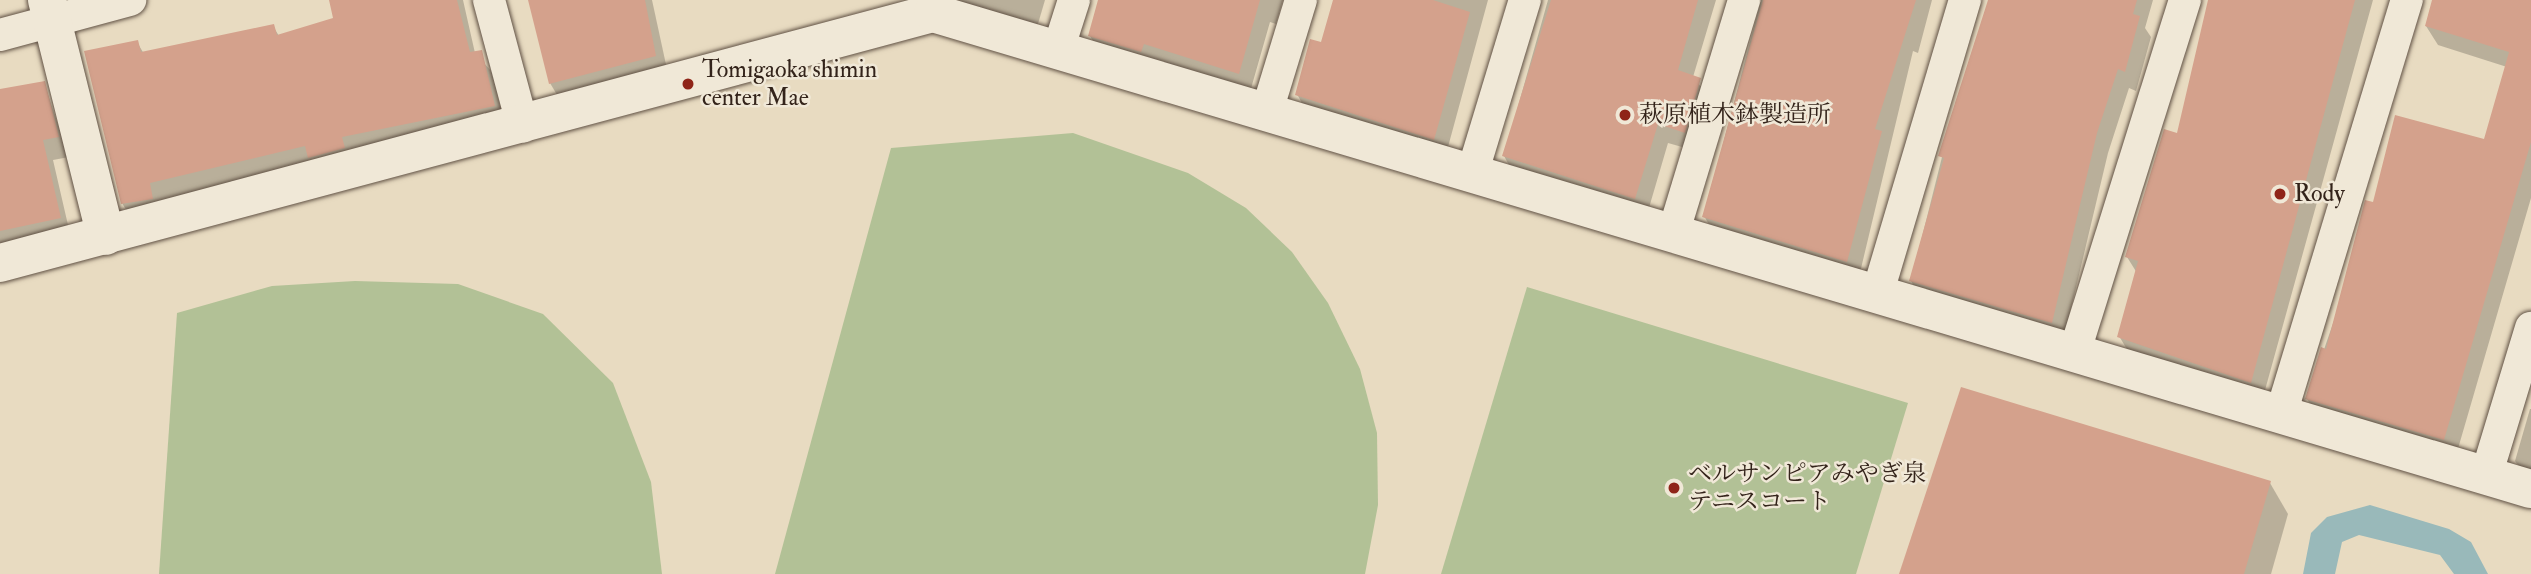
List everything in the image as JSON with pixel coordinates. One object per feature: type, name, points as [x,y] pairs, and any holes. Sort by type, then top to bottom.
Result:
[{"type":"street","points":[[0,35],[50,11],[131,0]]},
{"type":"street","points":[[489,0],[523,127]]},
{"type":"street","points":[[1059,47],[1074,0]]},
{"type":"street","points":[[1267,111],[1301,0]]},
{"type":"street","points":[[1472,174],[1525,0]]},
{"type":"street","points":[[1673,234],[1744,0]]},
{"type":"street","points":[[1877,295],[1965,0]]},
{"type":"street","points":[[2074,354],[2185,0]]},
{"type":"street","points":[[2281,414],[2407,0]]},
{"type":"street","points":[[50,11],[106,236]]},
{"type":"street","points":[[0,262],[523,127],[847,17],[933,13],[1059,47],[1472,174],[2531,489]]},
{"type":"street","points":[[2486,476],[2531,328]]},
{"type":"green space","points":[[1073,133],[1188,173],[1246,208],[1292,252],[1328,303],[1360,369],[1377,433],[1378,505],[1365,574],[775,574],[891,148]]},
{"type":"green space","points":[[355,281],[458,284],[543,314],[613,383],[651,482],[662,574],[159,574],[177,313],[272,286]]},
{"type":"green space","name":"ベルサンピアみやぎ泉 テニスコート","points":[[1527,287],[1908,403],[1856,574],[1441,574]]},
{"type":"water","points":[[2370,505],[2449,529],[2471,542],[2488,574],[2454,574],[2440,555],[2359,535],[2342,542],[2335,574],[2303,574],[2311,533],[2327,517]]},
{"type":"building","points":[[329,0],[457,0],[470,52],[482,50],[495,106],[342,137],[345,148],[308,158],[305,146],[150,183],[153,199],[121,204],[84,51],[138,40],[141,52],[274,24],[277,35],[333,18]]},
{"type":"building","points":[[528,0],[645,0],[656,56],[549,84]]},
{"type":"building","points":[[1098,0],[1260,0],[1239,74],[1144,44],[1141,52],[1088,36]]},
{"type":"building","points":[[1333,0],[1433,0],[1470,12],[1434,140],[1295,95],[1310,39],[1321,42]]},
{"type":"building","points":[[1551,0],[1698,0],[1678,70],[1701,78],[1685,133],[1658,124],[1635,199],[1502,156]]},
{"type":"building","points":[[1763,0],[1916,0],[1875,129],[1882,131],[1847,262],[1702,217]]},
{"type":"building","points":[[1988,0],[2137,0],[2133,14],[2140,16],[2125,72],[2118,69],[2097,133],[2052,323],[1909,281],[1944,158],[1938,156]]},
{"type":"building","points":[[2208,0],[2355,0],[2251,383],[2117,337],[2138,261],[2125,257],[2164,129],[2177,133]]},
{"type":"building","points":[[2432,0],[2531,0],[2531,142],[2444,440],[2305,399],[2321,347],[2326,349],[2365,200],[2373,202],[2395,115],[2484,139],[2509,52],[2425,26]]},
{"type":"building","points":[[45,81],[59,137],[43,140],[61,218],[0,231],[0,89]]},
{"type":"building","points":[[1961,387],[2271,481],[2244,574],[1899,574]]},
{"type":"place","name":"Tomigaoka shimin center Mae","points":[[688,84]]},
{"type":"place","name":"萩原植木鉢製造所","points":[[1625,115]]},
{"type":"place","name":"Rody","points":[[2280,194]]},
{"type":"place","name":"ベルサンピアみやぎ泉 テニスコート","points":[[1674,488]]}]
